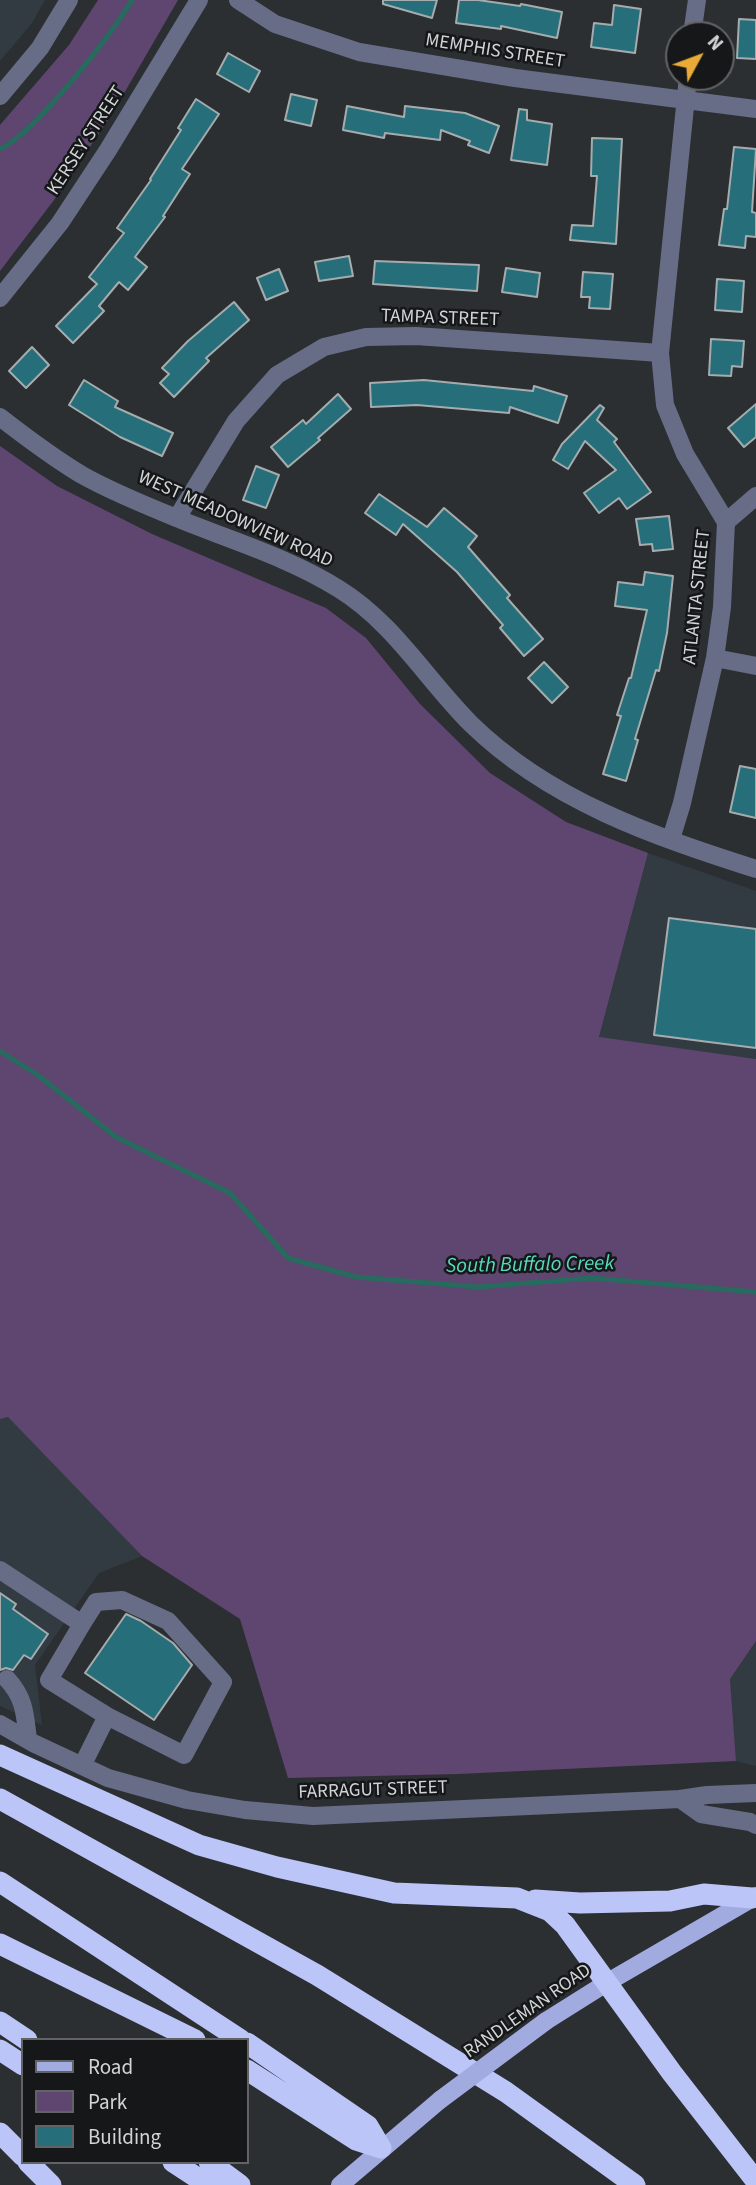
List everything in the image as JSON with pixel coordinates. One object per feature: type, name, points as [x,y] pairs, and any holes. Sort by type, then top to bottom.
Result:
[{"type":"highway","points":[[0,1755],[199,1845],[277,1867],[394,1893],[580,1903],[670,1901],[704,1894],[754,1897]]},
{"type":"highway","points":[[0,1799],[317,1975],[506,2092],[635,2185]]},
{"type":"highway","points":[[0,1882],[238,2038]]},
{"type":"highway","points":[[517,1898],[550,1911],[565,1925],[672,2073],[756,2181]]},
{"type":"highway","points":[[0,1944],[191,2038]]},
{"type":"highway","points":[[0,2022],[24,2038]]},
{"type":"highway","points":[[248,2044],[368,2126],[382,2148]]},
{"type":"highway","points":[[0,2050],[21,2064]]},
{"type":"highway","points":[[248,2071],[356,2140],[382,2148]]},
{"type":"highway","points":[[0,2133],[21,2154]]},
{"type":"highway","points":[[30,2164],[51,2185]]},
{"type":"highway","points":[[176,2164],[196,2177],[219,2185]]},
{"type":"highway","points":[[212,2164],[240,2185]]},
{"type":"main road","name":"RANDLEMAN ROAD","points":[[340,2185],[440,2100],[545,2021],[754,1897]]},
{"type":"street","points":[[0,96],[40,48],[69,0]]},
{"type":"street","name":"KERSEY STREET","points":[[0,298],[60,223],[102,161],[199,0]]},
{"type":"street","name":"MEMPHIS STREET","points":[[238,0],[275,24],[359,52],[514,78],[756,109]]},
{"type":"street","points":[[694,21],[697,0]]},
{"type":"street","name":"ATLANTA STREET","points":[[671,839],[682,803],[715,658],[722,607],[726,522],[685,454],[665,405],[660,353],[686,91]]},
{"type":"street","name":"TAMPA STREET","points":[[177,518],[236,421],[277,375],[324,346],[366,337],[416,336],[660,353]]},
{"type":"street","name":"WEST MEADOWVIEW ROAD","points":[[0,417],[85,476],[177,518],[315,574],[340,589],[390,630],[471,723],[512,760],[543,781],[600,812],[756,869]]},
{"type":"street","points":[[726,522],[756,496]]},
{"type":"street","points":[[715,658],[756,666]]},
{"type":"street","points":[[0,1570],[82,1624]]},
{"type":"street","points":[[122,1600],[168,1621],[223,1682],[184,1755],[107,1716],[49,1680],[82,1624],[96,1602],[122,1600]]},
{"type":"street","points":[[7,1679],[19,1691],[28,1740]]},
{"type":"street","points":[[82,1766],[107,1716]]},
{"type":"street","name":"FARRAGUT STREET","points":[[0,1724],[108,1778],[187,1800],[245,1810],[313,1816],[680,1800],[707,1795],[756,1793]]},
{"type":"street","name":"FARRAGUT STREET","points":[[680,1800],[701,1814],[756,1825]]},
{"type":"shaded area","points":[[0,0],[45,0],[32,23],[0,61]]},
{"type":"shaded area","points":[[648,853],[756,891],[756,1059],[599,1038]]},
{"type":"shaded area","points":[[8,1417],[142,1556],[99,1573],[35,1665],[42,1725],[0,1706],[0,1419]]},
{"type":"shaded area","points":[[756,1641],[756,1766],[736,1761],[730,1679]]},
{"type":"green space","points":[[98,0],[178,0],[112,114],[54,200],[0,271],[0,125],[69,45]]},
{"type":"green space","points":[[0,446],[57,486],[152,534],[326,608],[366,638],[420,704],[490,773],[566,822],[648,853],[599,1037],[756,1059],[756,1641],[730,1679],[736,1761],[458,1774],[288,1778],[240,1619],[142,1556],[8,1417],[0,1419]]},
{"type":"building","points":[[383,0],[437,0],[432,18],[383,4]]},
{"type":"building","points":[[459,0],[521,4],[562,12],[557,38],[501,26],[501,29],[456,23]]},
{"type":"building","points":[[614,5],[641,9],[635,53],[591,47],[594,23],[612,25]]},
{"type":"building","points":[[739,19],[756,20],[756,59],[737,58]]},
{"type":"building","points":[[228,53],[260,71],[249,92],[217,74]]},
{"type":"building","points":[[291,94],[317,100],[311,126],[285,120]]},
{"type":"building","points":[[196,99],[219,114],[182,169],[190,174],[163,216],[165,217],[135,257],[147,267],[128,290],[119,282],[99,306],[104,311],[73,343],[56,326],[97,284],[89,277],[124,233],[117,228],[151,180]]},
{"type":"building","points":[[347,106],[404,117],[405,106],[465,113],[499,126],[489,153],[468,145],[470,141],[441,130],[440,140],[385,133],[384,138],[343,130]]},
{"type":"building","points":[[519,109],[527,110],[527,120],[552,124],[547,165],[511,160]]},
{"type":"building","points":[[592,138],[622,139],[616,244],[570,240],[572,225],[593,226],[597,176],[591,176]]},
{"type":"building","points":[[734,147],[756,149],[752,212],[756,213],[756,237],[746,236],[745,248],[719,245],[724,209],[727,209]]},
{"type":"building","points":[[349,256],[353,276],[319,281],[315,262]]},
{"type":"building","points":[[375,261],[479,265],[477,291],[373,284]]},
{"type":"building","points":[[506,268],[540,273],[537,297],[502,292]]},
{"type":"building","points":[[279,269],[288,291],[266,300],[257,278]]},
{"type":"building","points":[[583,272],[613,274],[610,309],[589,308],[590,297],[581,297]]},
{"type":"building","points":[[717,279],[744,281],[742,312],[715,310]]},
{"type":"building","points":[[234,302],[249,320],[206,358],[209,361],[174,397],[160,383],[169,374],[162,368],[188,341]]},
{"type":"building","points":[[711,339],[744,341],[742,367],[732,366],[731,376],[709,375]]},
{"type":"building","points":[[32,347],[49,365],[26,388],[9,371]]},
{"type":"building","points":[[84,380],[118,401],[115,407],[173,433],[162,456],[120,437],[69,405]]},
{"type":"building","points":[[424,380],[533,391],[534,386],[567,396],[558,423],[510,407],[509,413],[417,405],[371,407],[370,383]]},
{"type":"building","points":[[338,394],[351,409],[288,467],[271,447],[303,420],[306,424]]},
{"type":"building","points":[[756,404],[756,437],[744,447],[728,428]]},
{"type":"building","points":[[600,405],[604,408],[597,420],[617,439],[614,442],[651,492],[627,509],[619,498],[599,513],[584,493],[616,470],[585,441],[568,469],[553,460],[562,444]]},
{"type":"building","points":[[256,466],[279,475],[266,508],[243,500]]},
{"type":"building","points":[[379,494],[427,527],[444,508],[477,536],[468,547],[510,595],[507,598],[543,639],[524,656],[500,628],[503,625],[457,572],[403,524],[396,535],[365,513]]},
{"type":"building","points":[[669,516],[673,549],[653,551],[652,544],[640,545],[636,519]]},
{"type":"building","points":[[645,572],[673,576],[667,633],[659,671],[656,670],[635,739],[638,740],[626,781],[603,774],[621,716],[617,715],[631,678],[647,610],[615,606],[618,582],[643,585]]},
{"type":"building","points":[[544,662],[568,687],[552,703],[528,678]]},
{"type":"building","points":[[740,766],[756,769],[756,818],[730,812]]},
{"type":"building","points":[[669,918],[756,929],[756,1048],[654,1035]]},
{"type":"building","points":[[0,1593],[16,1604],[13,1609],[48,1634],[31,1659],[24,1655],[13,1670],[0,1670]]},
{"type":"building","points":[[126,1614],[173,1643],[192,1665],[154,1720],[85,1673]]},
{"type":"waterway","points":[[0,149],[15,139],[52,104],[107,36],[132,0]]},
{"type":"waterway","name":"South Buffalo Creek","points":[[0,1051],[39,1076],[116,1137],[230,1193],[288,1258],[356,1277],[478,1287],[592,1278],[756,1292]]}]
